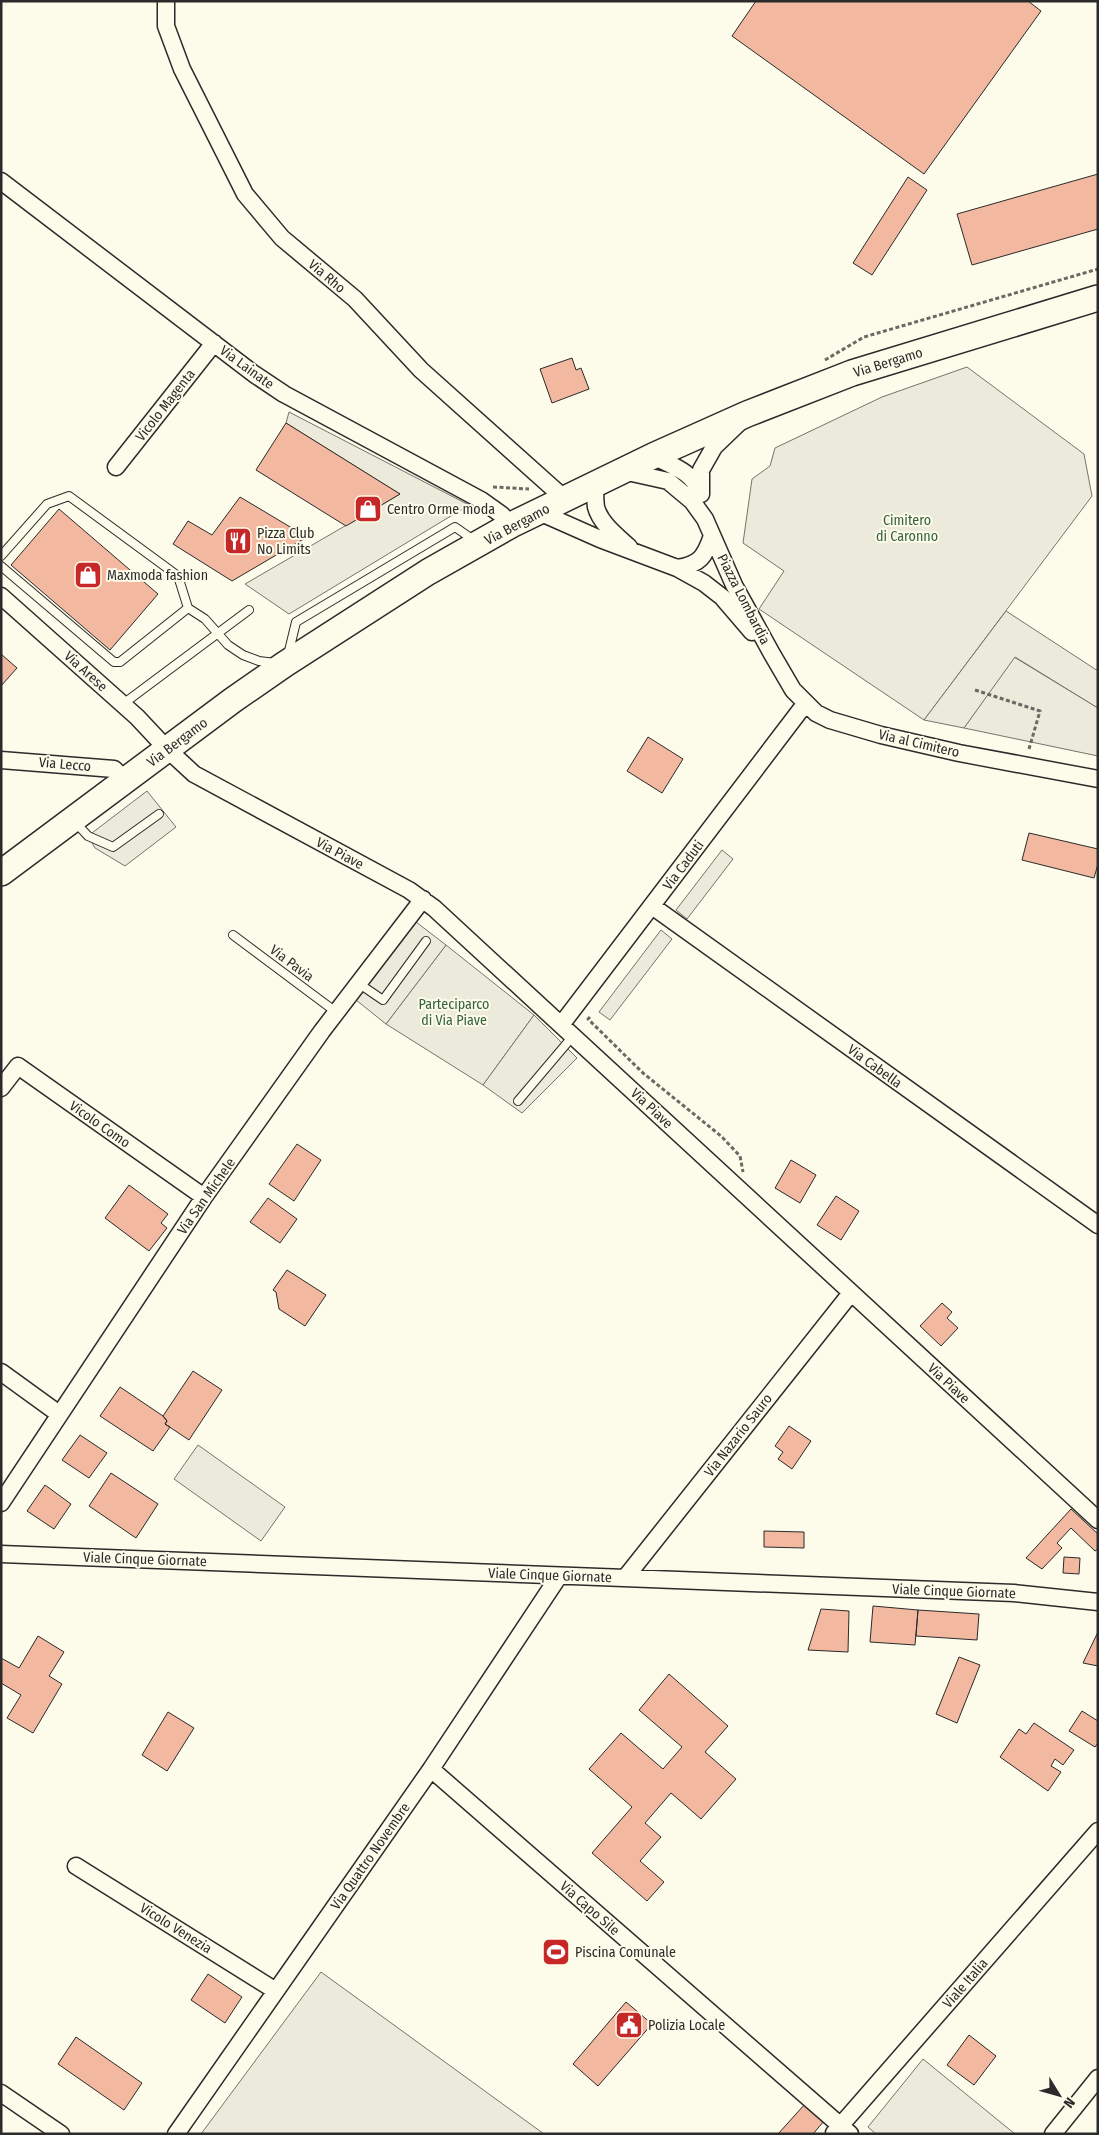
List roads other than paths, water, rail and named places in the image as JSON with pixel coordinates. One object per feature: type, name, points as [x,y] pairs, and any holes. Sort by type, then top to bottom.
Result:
[{"type":"main road","name":"Via Bergamo","points":[[1,873],[285,664],[374,606],[511,525],[539,512],[557,492],[595,484],[747,414],[852,373],[1098,298]]},
{"type":"street","name":"Via Rho","points":[[166,1],[166,26],[182,70],[245,194],[282,238],[355,299],[421,370],[557,492]]},
{"type":"street","name":"Via Lainate","points":[[1,181],[284,394],[481,500],[502,514],[511,525]]},
{"type":"street","name":"Vicolo Magenta","points":[[116,467],[214,343]]},
{"type":"street","name":"Piazza Lombardia","points":[[705,519],[701,494],[701,470],[714,447],[747,414]]},
{"type":"street","name":"Piazza Lombardia","points":[[653,456],[674,466],[696,481],[701,494]]},
{"type":"street","name":"Piazza Lombardia","points":[[621,471],[668,481],[692,500],[705,519],[734,585],[772,654]]},
{"type":"street","name":"Piazza Lombardia","points":[[595,484],[596,509],[600,517],[632,550]]},
{"type":"street","name":"Piazza Lombardia","points":[[539,512],[600,539],[678,568],[704,583],[722,596],[772,654]]},
{"type":"street","name":"Piazza Lombardia","points":[[678,568],[691,566],[706,553],[712,536]]},
{"type":"street","name":"Via Arese","points":[[1,596],[123,704],[167,749]]},
{"type":"street","name":"Via al Cimitero","points":[[772,654],[793,690],[805,704],[816,713],[830,720],[881,735],[959,753],[1098,779]]},
{"type":"street","name":"Via Caduti","points":[[567,1030],[652,906],[805,704]]},
{"type":"street","name":"Via Piave","points":[[167,749],[194,774],[423,899],[1098,1520]]},
{"type":"street","name":"Via Lecco","points":[[1,760],[114,769],[125,780]]},
{"type":"street","name":"Via San Michele","points":[[1,1503],[204,1197],[336,1012],[423,899]]},
{"type":"street","name":"Via Cabella","points":[[652,906],[1098,1225]]},
{"type":"street","name":"Vicolo Como","points":[[1,1088],[18,1066],[204,1197]]},
{"type":"street","name":"Via Nazario Sauro","points":[[626,1578],[851,1293]]},
{"type":"street","points":[[1,1372],[59,1414]]},
{"type":"street","name":"Viale Cinque Giornate","points":[[1,1554],[1014,1593],[1098,1602]]},
{"type":"street","name":"Via Quattro Novembre","points":[[178,2133],[431,1769],[559,1576]]},
{"type":"street","name":"Via Capo Sile","points":[[431,1769],[841,2131]]},
{"type":"street","name":"Viale Italia","points":[[841,2131],[1098,1831]]},
{"type":"street","name":"Vicolo Venezia","points":[[76,1866],[276,1991]]},
{"type":"street","points":[[1053,2134],[1098,2078]]},
{"type":"street","points":[[1,2093],[61,2134]]},
{"type":"lane","points":[[1,556],[47,504],[69,496],[178,576],[188,608],[205,620],[228,645],[243,655],[259,661],[285,664]]},
{"type":"lane","points":[[1,566],[114,662],[120,662],[188,608]]},
{"type":"lane","points":[[123,704],[248,610]]},
{"type":"lane","points":[[73,819],[88,836],[113,847],[159,814]]},
{"type":"lane","name":"Via Pavia","points":[[233,934],[336,1012]]},
{"type":"lane","points":[[358,983],[383,1000],[426,941]]},
{"type":"lane","points":[[518,1101],[567,1030]]},
{"type":"place","name":"Centro Orme moda","points":[[368,509]]},
{"type":"place","name":"Pizza Club No Limits","points":[[238,541]]},
{"type":"place","name":"Maxmoda fashion","points":[[88,575]]},
{"type":"place","name":"Piscina Comunale","points":[[556,1952]]},
{"type":"place","name":"Polizia Locale","points":[[629,2025]]},
{"type":"park label","name":"Cimitero di Caronno","points":[[907,528]]},
{"type":"park label","name":"Parteciparco di Via Piave","points":[[454,1012]]}]
